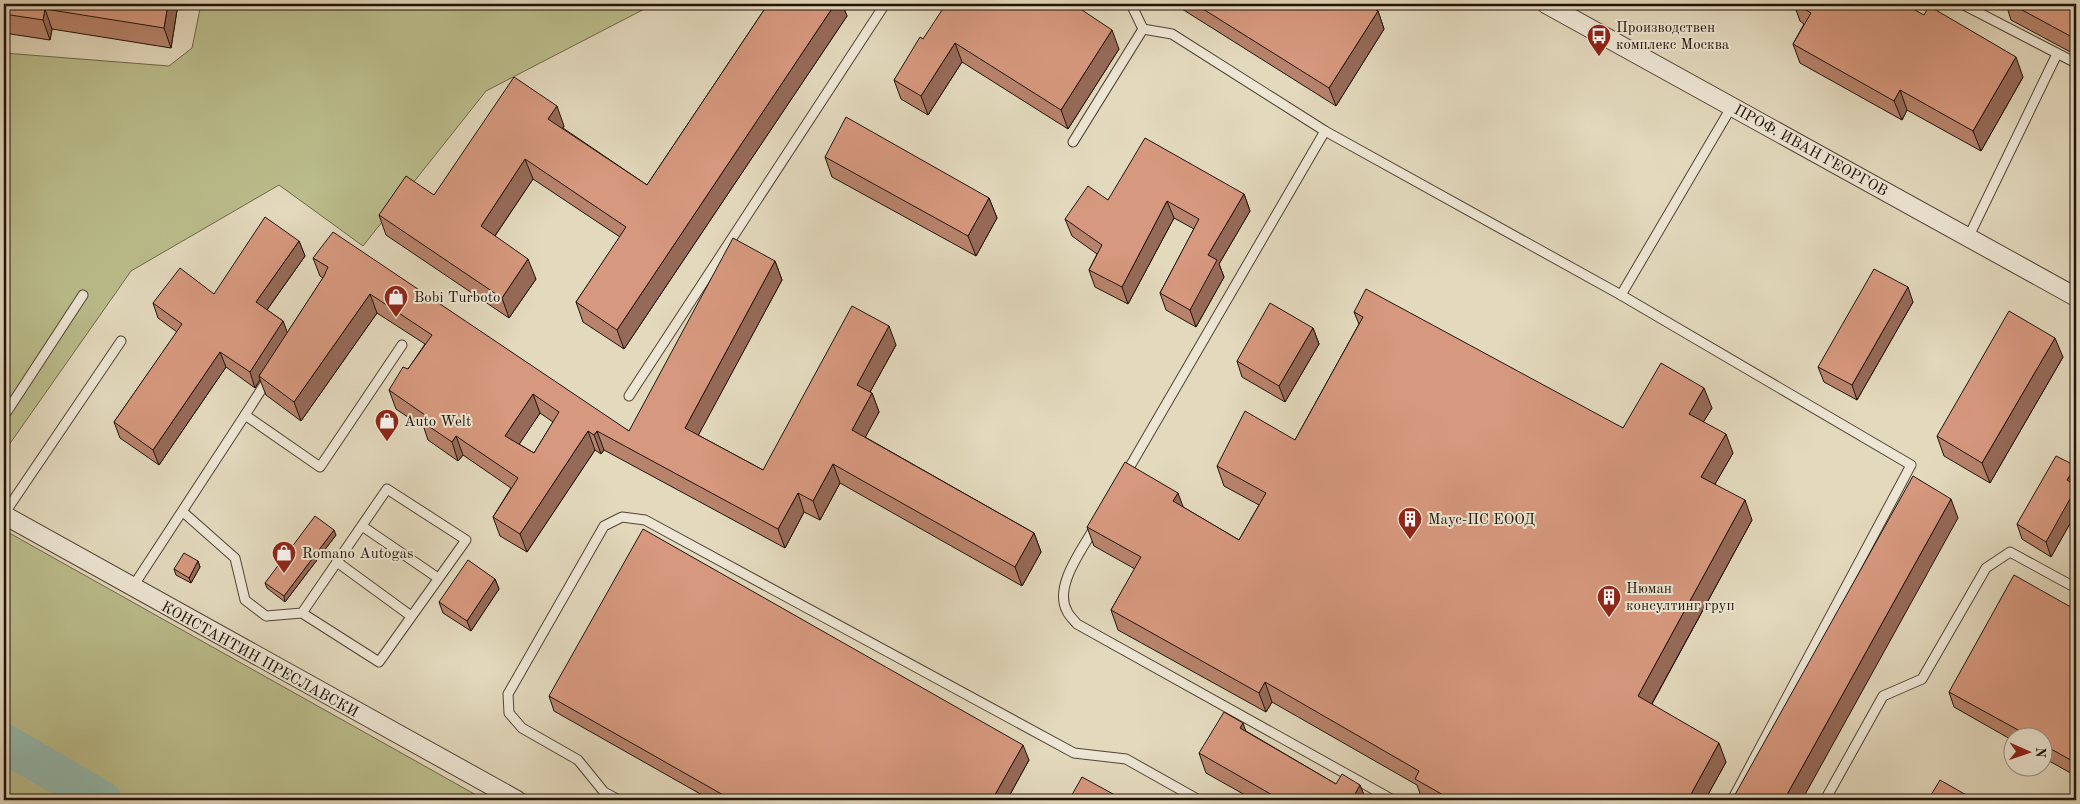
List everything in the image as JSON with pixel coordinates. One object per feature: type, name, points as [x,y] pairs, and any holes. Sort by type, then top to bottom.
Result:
[{"type":"street","name":"ПРОФ. ИВАН ГЕОРГОВ","points":[[1546,4],[2076,297]]},
{"type":"street","name":"КОНСТАНТИН ПРЕСЛАВСКИ","points":[[4,515],[132,588],[516,800]]},
{"type":"lane","points":[[630,396],[886,4]]},
{"type":"lane","points":[[1132,4],[1143,29]]},
{"type":"lane","points":[[1962,4],[2076,63]]},
{"type":"lane","points":[[1143,29],[1172,34],[1324,131],[1621,295],[1911,465],[1732,800]]},
{"type":"lane","points":[[1072,142],[1143,29]]},
{"type":"lane","points":[[1968,238],[2057,54]]},
{"type":"lane","points":[[1621,295],[1732,106]]},
{"type":"lane","points":[[1121,482],[1324,131]]},
{"type":"lane","points":[[4,416],[84,295]]},
{"type":"lane","points":[[4,515],[121,341]]},
{"type":"lane","points":[[244,415],[320,468],[402,345]]},
{"type":"lane","points":[[132,588],[272,374]]},
{"type":"lane","points":[[183,512],[235,558],[245,600],[266,616],[302,613],[378,662],[466,540],[387,489],[302,613]]},
{"type":"lane","points":[[1102,516],[1067,576],[1064,594],[1066,611],[1077,624],[1393,800]]},
{"type":"lane","points":[[619,800],[602,796],[578,760],[522,728],[509,713],[508,694],[604,526],[622,517],[645,520],[1074,753],[1126,759],[1199,800]]},
{"type":"lane","points":[[362,526],[438,578]]},
{"type":"lane","points":[[1825,800],[1883,696],[1922,679],[1986,568],[2010,552],[2076,588]]},
{"type":"lane","points":[[337,562],[411,616]]},
{"type":"green space","points":[[201,4],[654,4],[486,91],[363,246],[279,185],[131,271],[4,452],[4,53],[169,66],[192,48]]},
{"type":"green space","points":[[4,530],[437,773],[485,800],[4,800]]},
{"type":"building","points":[[4,4],[168,4],[164,28],[45,9],[43,20],[4,14]]},
{"type":"building","points":[[768,4],[835,4],[617,330],[576,302],[626,227],[525,159],[481,226],[528,259],[502,298],[379,215],[406,176],[434,195],[514,77],[557,106],[548,119],[647,185]]},
{"type":"building","points":[[946,4],[1073,4],[1112,30],[1061,110],[955,43],[921,96],[894,80],[920,37],[923,39]]},
{"type":"building","points":[[1195,4],[1366,4],[1378,11],[1329,88]]},
{"type":"building","points":[[1796,4],[1904,4],[1924,15],[1929,6],[2016,57],[1973,131],[1900,90],[1894,101],[1793,44],[1811,13]]},
{"type":"building","points":[[2011,4],[2076,4],[2076,28],[2072,37]]},
{"type":"building","points":[[846,117],[989,198],[968,236],[825,157]]},
{"type":"building","points":[[1145,138],[1244,194],[1208,255],[1217,260],[1190,310],[1160,293],[1199,219],[1167,201],[1122,287],[1089,270],[1102,245],[1065,219],[1088,186],[1108,200]]},
{"type":"building","points":[[265,217],[299,241],[256,302],[283,321],[250,372],[220,352],[153,450],[114,422],[182,324],[153,303],[180,268],[214,294]]},
{"type":"building","points":[[333,232],[629,431],[733,238],[775,261],[685,428],[763,470],[852,306],[889,326],[857,385],[872,393],[852,430],[1034,533],[1015,567],[833,464],[813,501],[798,493],[778,529],[597,431],[594,435],[588,431],[520,534],[493,517],[518,478],[456,436],[452,442],[421,421],[425,415],[389,390],[403,367],[408,369],[432,335],[370,294],[294,402],[259,376],[324,276],[328,267],[313,258]],"holes":[[[533,394],[559,412],[534,453],[505,436]]]},
{"type":"building","points":[[1874,269],[1908,287],[1852,385],[1818,367]]},
{"type":"building","points":[[1366,289],[1623,428],[1661,363],[1704,388],[1689,414],[1726,434],[1701,477],[1745,500],[1638,696],[1719,743],[1690,796],[1698,800],[1452,800],[1415,779],[1419,771],[1265,682],[1259,693],[1111,610],[1141,557],[1087,527],[1125,462],[1178,493],[1173,501],[1239,540],[1266,493],[1217,466],[1245,411],[1295,440],[1363,317],[1354,312]]},
{"type":"building","points":[[1270,303],[1313,328],[1279,386],[1237,361]]},
{"type":"building","points":[[2009,311],[2055,338],[1982,463],[1937,436]]},
{"type":"building","points":[[2056,456],[2076,466],[2067,480],[2076,488],[2046,542],[2017,524]]},
{"type":"building","points":[[1913,476],[1951,499],[1784,800],[1732,800]]},
{"type":"building","points":[[315,516],[334,530],[284,596],[265,583]]},
{"type":"building","points":[[643,529],[1023,745],[992,800],[732,800],[549,696]]},
{"type":"building","points":[[184,553],[198,561],[189,578],[174,569]]},
{"type":"building","points":[[468,560],[495,579],[467,621],[439,602]]},
{"type":"building","points":[[2014,575],[2076,610],[2076,763],[2052,750],[2052,726],[2011,726],[1949,692]]},
{"type":"building","points":[[1224,712],[1243,723],[1240,728],[1336,784],[1342,774],[1360,785],[1355,794],[1365,800],[1281,800],[1199,753]]},
{"type":"building","points":[[1082,777],[1124,800],[1069,800]]},
{"type":"building","points":[[1940,780],[1975,800],[1928,800]]},
{"type":"waterway","points":[[4,743],[102,800]]},
{"type":"place","name":"Производствен комплекс Москва","points":[[1599,57]]},
{"type":"place","name":"Bobi Turboto","points":[[396,318]]},
{"type":"place","name":"Auto Welt","points":[[387,442]]},
{"type":"place","name":"Маус-ПС ЕООД","points":[[1410,540]]},
{"type":"place","name":"Romano Autogas","points":[[284,574]]},
{"type":"place","name":"Нюман консултинг груп","points":[[1609,618]]}]
